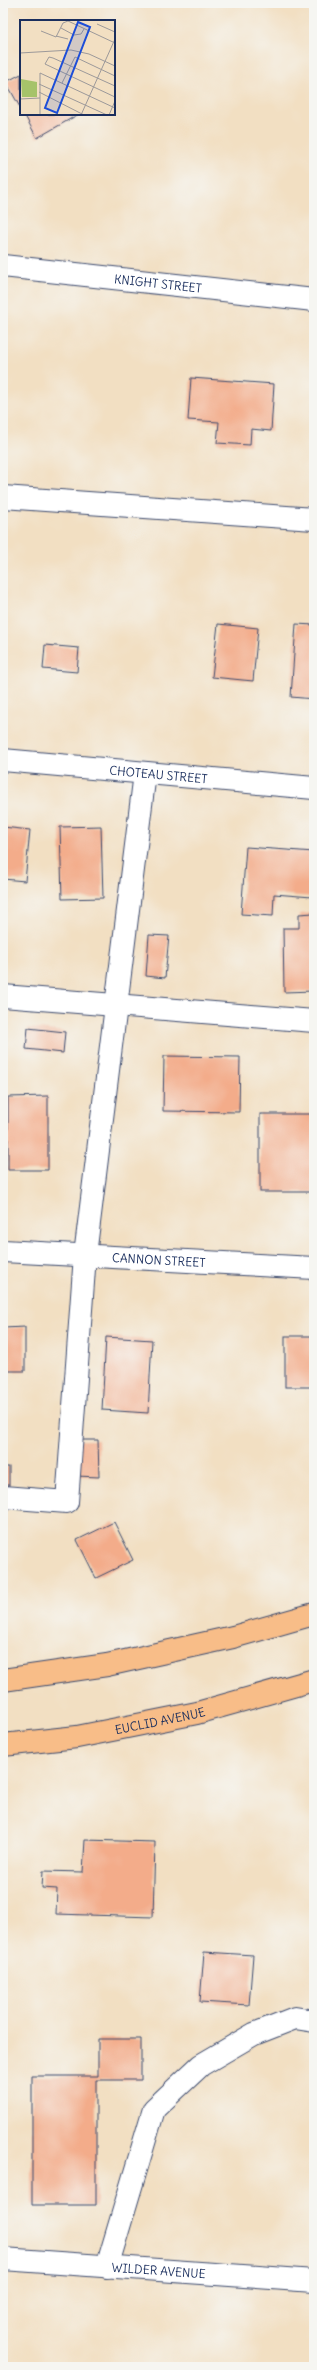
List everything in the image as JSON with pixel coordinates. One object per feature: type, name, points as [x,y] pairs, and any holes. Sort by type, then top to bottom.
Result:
[{"type":"highway","points":[[3,1680],[107,1664],[233,1637],[314,1614]]},
{"type":"highway","name":"EUCLID AVENUE","points":[[3,1745],[78,1737],[197,1713],[314,1680]]},
{"type":"street","name":"KNIGHT STREET","points":[[3,266],[314,300]]},
{"type":"street","points":[[3,497],[314,519]]},
{"type":"street","name":"CHOTEAU STREET","points":[[3,760],[314,788]]},
{"type":"street","points":[[3,1497],[67,1502],[85,1255],[118,1005],[145,773]]},
{"type":"street","points":[[3,996],[314,1021]]},
{"type":"street","name":"CANNON STREET","points":[[3,1251],[314,1268]]},
{"type":"street","points":[[107,2267],[154,2109],[201,2065],[254,2034],[295,2018],[314,2021]]},
{"type":"street","name":"WILDER AVENUE","points":[[3,2260],[314,2281]]},
{"type":"building","points":[[20,75],[20,107],[6,82]]},
{"type":"building","points":[[25,115],[77,115],[37,138]]},
{"type":"building","points":[[191,378],[274,384],[271,431],[251,429],[250,445],[217,443],[219,422],[188,420]]},
{"type":"building","points":[[218,624],[258,628],[253,681],[212,677]]},
{"type":"building","points":[[296,624],[314,625],[314,699],[291,697]]},
{"type":"building","points":[[45,645],[79,648],[77,672],[43,669]]},
{"type":"building","points":[[101,826],[103,898],[62,899],[60,827]]},
{"type":"building","points":[[3,827],[30,830],[25,881],[3,879]]},
{"type":"building","points":[[246,847],[314,852],[312,897],[274,894],[273,916],[241,914]]},
{"type":"building","points":[[314,913],[314,991],[284,992],[283,928],[299,928],[299,914]]},
{"type":"building","points":[[149,935],[169,936],[165,978],[146,976]]},
{"type":"building","points":[[28,1028],[65,1032],[63,1053],[26,1049]]},
{"type":"building","points":[[164,1056],[240,1057],[239,1112],[163,1111]]},
{"type":"building","points":[[48,1096],[48,1170],[8,1170],[8,1097]]},
{"type":"building","points":[[260,1114],[314,1114],[314,1192],[260,1192]]},
{"type":"building","points":[[25,1327],[25,1371],[3,1371],[3,1328]]},
{"type":"building","points":[[285,1336],[314,1336],[314,1387],[285,1387]]},
{"type":"building","points":[[106,1337],[152,1340],[148,1413],[102,1410]]},
{"type":"building","points":[[76,1440],[98,1440],[99,1477],[76,1476]]},
{"type":"building","points":[[3,1467],[9,1467],[9,1485],[3,1485]]},
{"type":"building","points":[[114,1522],[133,1560],[96,1578],[77,1540]]},
{"type":"building","points":[[85,1840],[155,1842],[153,1917],[56,1914],[57,1889],[42,1888],[43,1871],[83,1872]]},
{"type":"building","points":[[204,1952],[253,1955],[249,2005],[200,2002]]},
{"type":"building","points":[[98,2039],[141,2039],[141,2080],[96,2080],[96,2205],[32,2205],[32,2076],[98,2076]]}]
